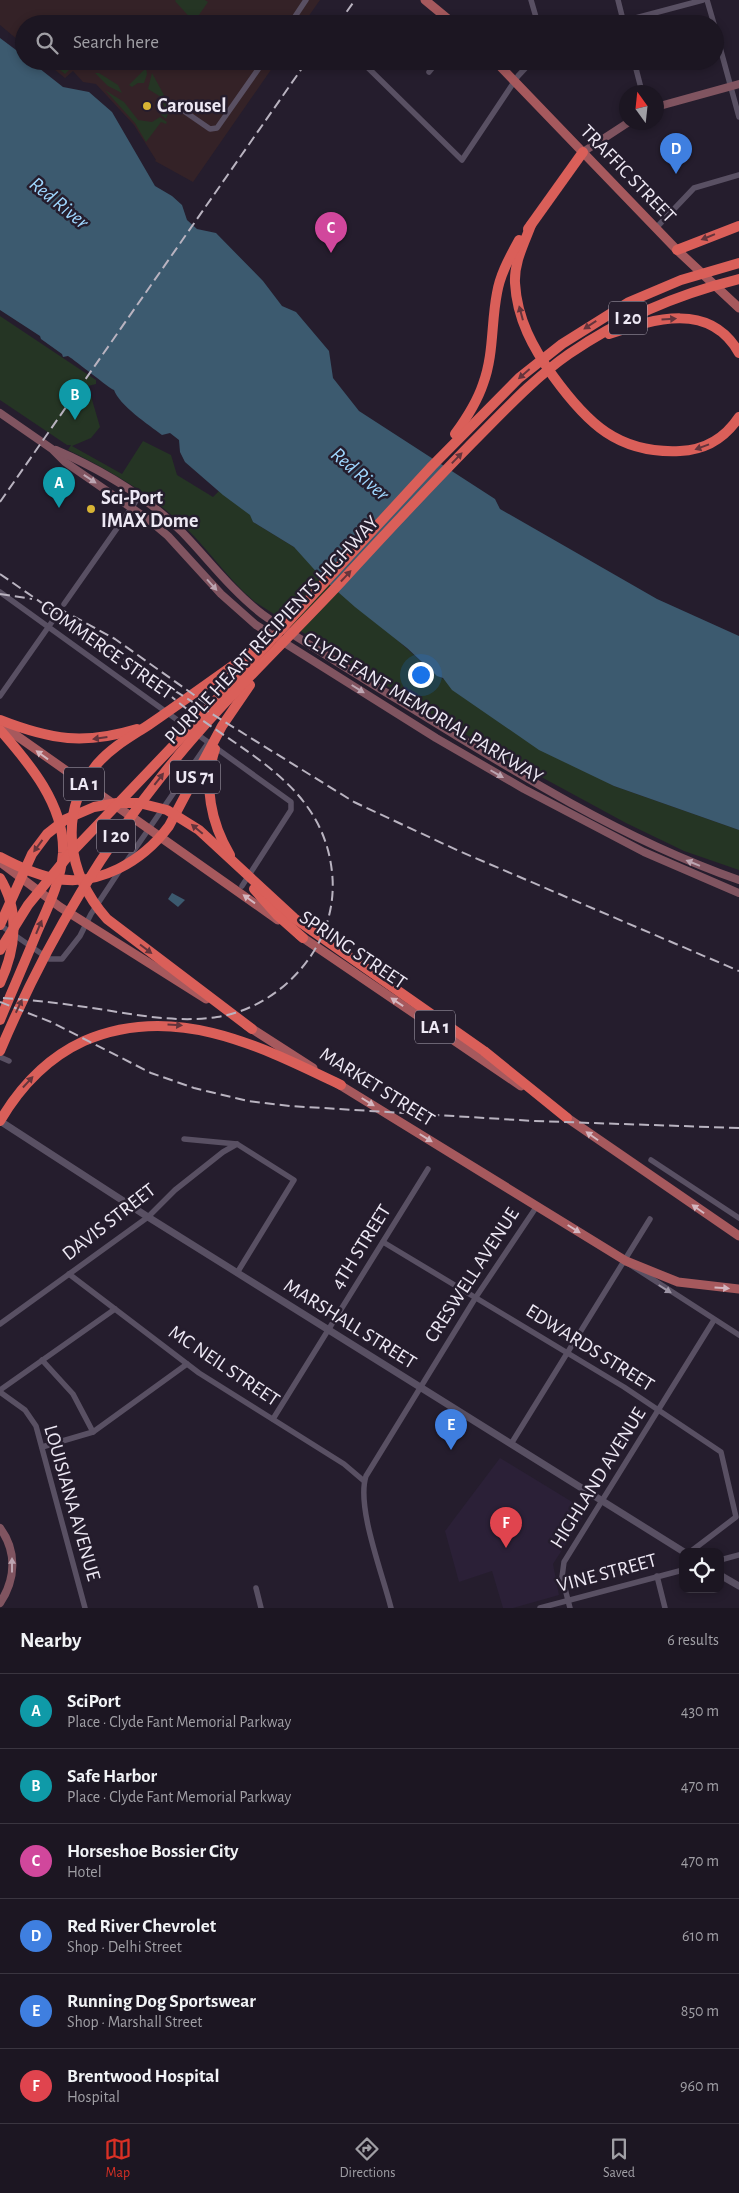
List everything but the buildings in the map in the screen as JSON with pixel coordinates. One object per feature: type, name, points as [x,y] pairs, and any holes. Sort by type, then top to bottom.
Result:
[{"type":"highway","points":[[432,466],[474,405],[484,383],[490,358],[497,292],[506,264],[583,152]]},
{"type":"highway","points":[[531,225],[515,271],[520,311],[530,339],[539,356],[585,417],[614,438],[632,446],[669,452],[706,446],[732,428],[739,417]]},
{"type":"highway","points":[[677,250],[739,226]]},
{"type":"highway","name":"PURPLE HEART RECIPIENTS HIGHWAY","points":[[0,950],[28,905],[68,856],[193,725],[269,640],[432,466],[508,388],[562,344],[629,302],[681,280],[739,263]]},
{"type":"highway","name":"PURPLE HEART RECIPIENTS HIGHWAY","points":[[0,1051],[28,988],[69,910],[113,840],[173,762],[275,649],[504,411],[527,388],[569,354],[632,317],[692,292],[739,279]]},
{"type":"highway","points":[[589,341],[650,321],[685,318],[705,323],[720,330],[732,341],[739,353]]},
{"type":"highway","points":[[252,1029],[121,932],[94,904],[78,873],[72,849],[73,816],[85,782],[98,763],[115,747],[269,640]]},
{"type":"highway","name":"US 71","points":[[0,857],[32,872],[54,878],[78,880],[92,878],[123,867],[142,856],[158,841],[169,826],[222,726],[275,649]]},
{"type":"highway","points":[[233,711],[211,760],[209,794],[215,820],[224,846],[246,880],[277,915],[302,938]]},
{"type":"highway","points":[[0,720],[32,732],[65,739],[97,738],[147,726]]},
{"type":"highway","points":[[0,730],[31,767],[50,800],[57,819],[63,852],[55,890],[0,1020]]},
{"type":"highway","points":[[0,925],[32,854],[47,834],[66,819],[94,807],[111,803],[139,804],[167,810],[199,830],[294,918],[484,1051],[568,1118]]},
{"type":"highway","points":[[0,878],[10,898],[14,921],[11,953],[0,983]]},
{"type":"highway","points":[[0,1121],[29,1081],[60,1055],[100,1035],[144,1025],[184,1026],[232,1038],[276,1054],[341,1085]]},
{"type":"main road","points":[[425,0],[443,15]]},
{"type":"main road","name":"TRAFFIC STREET","points":[[504,70],[677,250],[739,308]]},
{"type":"main road","points":[[664,105],[735,85]]},
{"type":"main road","points":[[583,152],[619,129]]},
{"type":"main road","name":"CLYDE FANT MEMORIAL PARKWAY","points":[[0,413],[52,449],[91,467],[139,497],[180,530],[236,592],[265,616],[511,768],[642,840],[680,858],[739,880]]},
{"type":"main road","name":"CLYDE FANT MEMORIAL PARKWAY","points":[[52,449],[65,462],[132,507],[168,536],[221,594],[256,625],[436,738],[524,789],[644,852],[739,893]]},
{"type":"main road","name":"SPRING STREET","points":[[0,724],[302,938],[739,1236]]},
{"type":"main road","name":"MARKET STREET","points":[[0,862],[60,907],[341,1085],[626,1261]]},
{"type":"main road","points":[[626,1261],[678,1282],[739,1289]]},
{"type":"main road","points":[[0,1528],[9,1546],[13,1570],[10,1585],[0,1603]]},
{"type":"street","points":[[296,15],[306,0]]},
{"type":"street","points":[[531,0],[535,15]]},
{"type":"street","points":[[618,0],[622,15]]},
{"type":"street","points":[[649,15],[703,0]]},
{"type":"street","points":[[707,0],[711,15]]},
{"type":"street","points":[[724,54],[735,85],[739,117]]},
{"type":"street","points":[[181,110],[210,129],[218,128],[258,70]]},
{"type":"street","points":[[369,70],[462,160],[524,70]]},
{"type":"street","points":[[636,70],[640,85]]},
{"type":"street","points":[[656,228],[694,188],[739,175]]},
{"type":"street","points":[[64,604],[139,497]]},
{"type":"street","name":"COMMERCE STREET","points":[[0,592],[292,805],[291,810],[242,886]]},
{"type":"street","points":[[0,696],[54,619]]},
{"type":"street","points":[[0,925],[49,959],[62,959],[80,936],[100,900],[208,742]]},
{"type":"street","points":[[0,1056],[9,1061]]},
{"type":"street","name":"MARSHALL STREET","points":[[0,1121],[148,1217],[679,1549]]},
{"type":"street","points":[[184,1139],[237,1144],[294,1180],[237,1273]]},
{"type":"street","name":"DAVIS STREET","points":[[0,1324],[148,1217],[175,1190],[223,1152],[237,1144]]},
{"type":"street","points":[[651,1160],[739,1218]]},
{"type":"street","name":"4TH STREET","points":[[273,1419],[428,1168]]},
{"type":"street","name":"CRESWELL AVENUE","points":[[392,1608],[364,1507],[364,1481],[372,1464],[476,1297],[536,1206]]},
{"type":"street","points":[[511,1444],[626,1261],[650,1219]]},
{"type":"street","name":"EDWARDS STREET","points":[[384,1242],[568,1352],[721,1452],[736,1517],[695,1548]]},
{"type":"street","name":"MARKET STREET","points":[[626,1261],[637,1271],[739,1335]]},
{"type":"street","name":"MC NEIL STREET","points":[[69,1274],[187,1364],[344,1464],[364,1481]]},
{"type":"street","points":[[0,1391],[115,1309]]},
{"type":"street","name":"HIGHLAND AVENUE","points":[[570,1608],[562,1577],[564,1562],[714,1320]]},
{"type":"street","points":[[42,1360],[73,1394],[93,1432]]},
{"type":"street","points":[[42,1447],[93,1432],[187,1364]]},
{"type":"street","name":"LOUISIANA AVENUE","points":[[0,1391],[18,1404],[31,1418],[42,1447],[85,1608]]},
{"type":"street","points":[[724,1559],[739,1554]]},
{"type":"street","name":"VINE STREET","points":[[540,1608],[679,1571]]},
{"type":"street","points":[[657,1576],[665,1608]]},
{"type":"street","points":[[724,1577],[739,1586]]},
{"type":"street","points":[[256,1588],[261,1608]]},
{"type":"shaded area","points":[[0,0],[320,0],[309,15],[15,15],[15,38],[0,25]]},
{"type":"shaded area","points":[[55,70],[271,70],[193,182],[155,161],[134,125],[96,84],[83,82],[73,71],[65,78]]},
{"type":"shaded area","points":[[500,1458],[587,1511],[553,1564],[559,1595],[513,1608],[503,1608],[492,1571],[459,1582],[445,1531]]},
{"type":"green space","points":[[205,0],[208,2],[199,15],[188,15],[175,1]]},
{"type":"green space","points":[[60,70],[69,70],[65,74]]},
{"type":"green space","points":[[144,70],[146,70],[144,83],[138,83],[132,87],[129,85]]},
{"type":"green space","points":[[95,73],[99,73],[118,85],[122,93],[108,86]]},
{"type":"green space","points":[[152,73],[164,95],[161,97],[148,89]]},
{"type":"green space","points":[[105,90],[124,102],[138,120],[152,122],[160,117],[167,122],[166,124],[161,122],[146,142],[135,123]]},
{"type":"green space","points":[[166,98],[169,111],[166,119],[161,115],[164,106],[162,100]]},
{"type":"green space","points":[[0,316],[96,380],[96,384],[88,386],[100,427],[91,438],[72,446],[122,474],[143,441],[171,455],[177,475],[213,497],[219,491],[251,515],[253,522],[294,547],[434,673],[583,769],[614,786],[739,830],[739,870],[684,851],[626,823],[499,754],[436,717],[255,602],[234,582],[185,527],[162,507],[123,480],[68,450],[71,445],[67,445],[0,400]]},
{"type":"water","name":"Red River","points":[[0,38],[15,49],[15,70],[41,70],[63,87],[89,92],[112,112],[155,186],[172,196],[182,205],[187,220],[197,229],[216,233],[263,281],[282,306],[296,312],[329,351],[333,378],[359,411],[495,499],[500,509],[657,599],[739,636],[739,830],[614,786],[539,750],[452,690],[443,678],[437,676],[407,648],[321,577],[294,547],[253,522],[250,515],[223,495],[185,462],[180,452],[179,440],[170,433],[162,435],[128,408],[114,390],[68,356],[63,357],[62,354],[41,339],[40,336],[0,310]]},
{"type":"water","points":[[172,893],[185,900],[178,907],[168,899]]},
{"type":"railway","points":[[344,15],[355,0]]},
{"type":"railway","points":[[0,502],[301,70]]},
{"type":"railway","points":[[0,574],[117,655],[354,802],[459,851],[739,971]]},
{"type":"railway","points":[[0,594],[32,599]]},
{"type":"railway","points":[[60,609],[115,639],[211,707]]},
{"type":"railway","points":[[3,998],[59,1003],[165,1018],[200,1019],[217,1017],[246,1009],[273,994],[296,975],[314,951],[324,932],[330,913],[333,882],[325,840],[312,813],[293,790],[272,770],[172,697]]},
{"type":"railway","points":[[0,1002],[51,1022],[151,1073],[194,1088],[248,1101],[290,1106],[534,1121],[739,1128]]},
{"type":"place","name":"Carousel","points":[[147,106]]},
{"type":"place","name":"Red River Chevrolet","points":[[676,174]]},
{"type":"place","name":"Horseshoe Bossier City","points":[[331,253]]},
{"type":"place","name":"Safe Harbor","points":[[75,420]]},
{"type":"place","name":"SciPort","points":[[59,508]]},
{"type":"place","name":"Sci-Port IMAX Dome","points":[[91,509]]},
{"type":"place","name":"Running Dog Sportswear","points":[[451,1450]]},
{"type":"place","name":"Brentwood Hospital","points":[[506,1548]]}]
